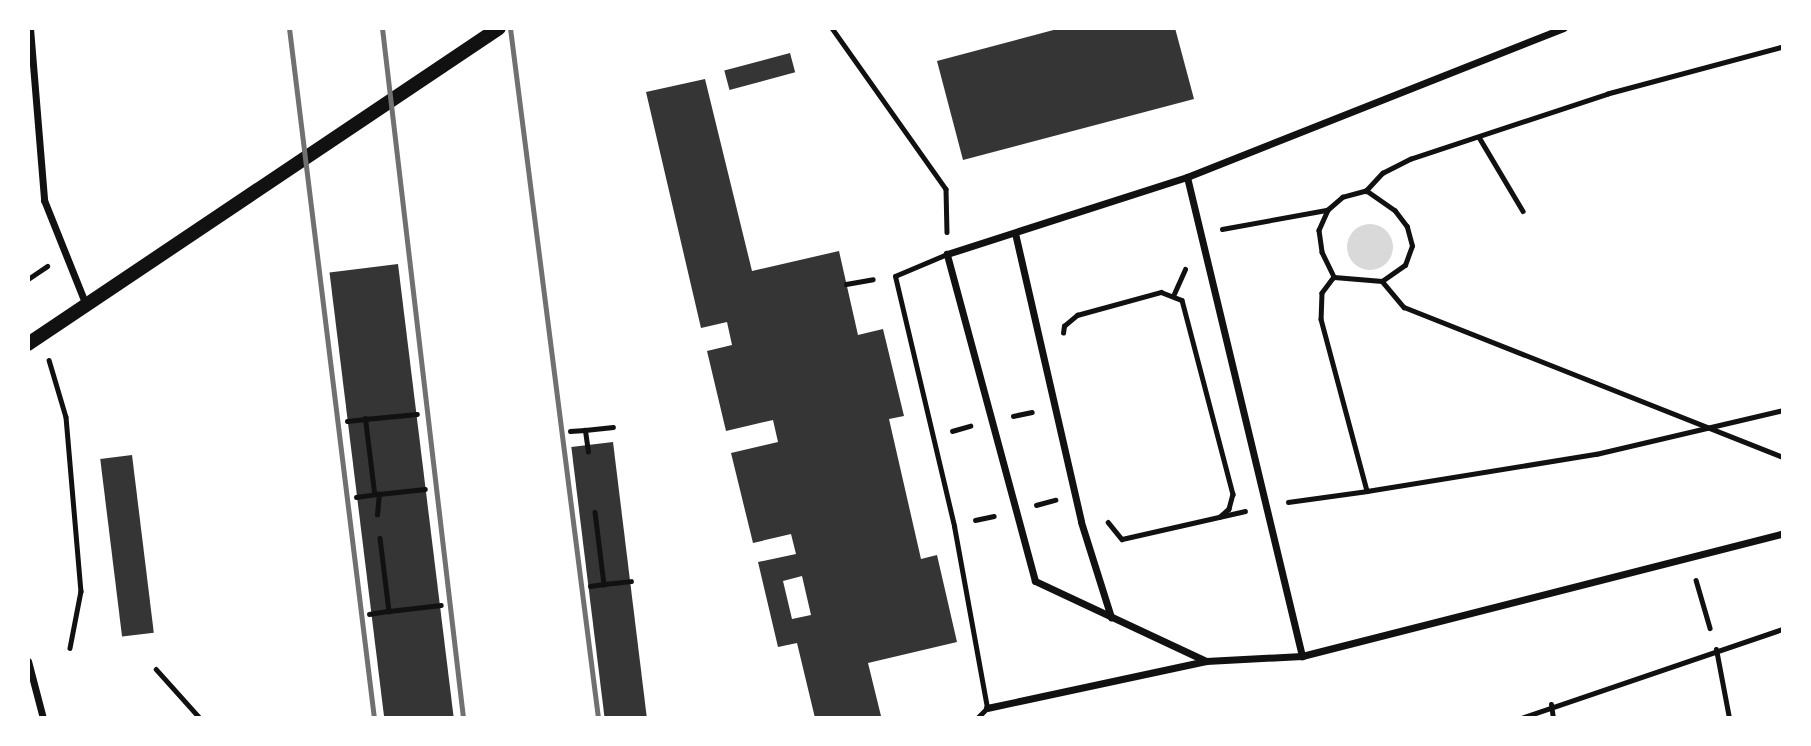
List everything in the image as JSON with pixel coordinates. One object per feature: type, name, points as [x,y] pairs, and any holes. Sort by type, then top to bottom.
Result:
[{"type":"main road","points":[[28,344],[499,28]]},
{"type":"street","points":[[30,28],[44,200],[86,305]]},
{"type":"street","points":[[1206,661],[1035,581],[947,254],[1187,177],[1564,28]]},
{"type":"street","points":[[1187,177],[1303,656]]},
{"type":"street","points":[[1016,233],[1081,522],[1111,617]]},
{"type":"street","points":[[987,708],[1206,661],[1303,656],[1688,554],[1783,533]]},
{"type":"street","points":[[28,661],[43,718]]},
{"type":"lane","points":[[947,254],[895,275],[954,526],[987,708],[977,718]]},
{"type":"lane","points":[[1521,718],[1551,704],[1630,682],[1716,649],[1783,629]]},
{"type":"lane","points":[[1716,649],[1729,718]]},
{"type":"lane","points":[[1551,704],[1553,718]]},
{"type":"path","points":[[832,28],[946,189],[947,254]]},
{"type":"path","points":[[1334,277],[1322,252],[1319,230],[1328,210],[1343,197],[1366,191],[1383,173],[1410,159],[1608,94],[1783,47]]},
{"type":"path","points":[[1479,137],[1523,211]]},
{"type":"path","points":[[1334,277],[1382,281],[1405,265],[1412,246],[1407,227],[1395,211],[1366,191]]},
{"type":"path","points":[[1174,294],[1201,233],[1328,210]]},
{"type":"path","points":[[1334,277],[1322,293],[1321,319],[1367,491]]},
{"type":"path","points":[[1382,281],[1404,307],[1783,457]]},
{"type":"path","points":[[1066,346],[1064,326],[1077,315],[1161,292],[1174,294],[1186,311],[1233,495],[1229,509],[1220,517]]},
{"type":"path","points":[[49,360],[66,417],[81,591],[70,648]]},
{"type":"path","points":[[1105,510],[1111,529],[1122,539],[1265,506],[1596,454],[1783,410]]},
{"type":"path","points":[[347,421],[417,414]]},
{"type":"path","points":[[365,419],[377,493],[377,515]]},
{"type":"path","points":[[570,431],[613,427]]},
{"type":"path","points":[[585,430],[588,452]]},
{"type":"path","points":[[356,497],[425,489]]},
{"type":"path","points":[[595,512],[604,584]]},
{"type":"path","points":[[380,538],[389,611]]},
{"type":"path","points":[[1688,554],[1716,649]]},
{"type":"path","points":[[590,586],[631,581]]},
{"type":"path","points":[[369,614],[441,605]]},
{"type":"path","points":[[156,669],[200,718]]},
{"type":"shaded area","points":[[1370,224],[1386,231],[1393,247],[1386,263],[1370,270],[1354,263],[1347,247],[1354,231]]},
{"type":"building","points":[[1061,28],[1175,28],[1194,99],[963,160],[937,61]]},
{"type":"building","points":[[790,53],[795,72],[729,90],[724,71]]},
{"type":"building","points":[[705,79],[752,271],[839,251],[858,335],[883,329],[904,416],[889,419],[921,559],[937,555],[957,642],[868,663],[881,716],[815,718],[797,643],[778,647],[758,562],[796,554],[791,534],[753,543],[731,453],[778,442],[773,420],[726,431],[707,351],[732,345],[727,322],[701,328],[646,92]],"holes":[[[802,576],[811,615],[792,619],[783,581]]]},
{"type":"building","points":[[398,264],[454,718],[384,718],[330,272]]},
{"type":"building","points":[[613,442],[647,718],[605,718],[571,447]]},
{"type":"building","points":[[132,455],[154,633],[122,637],[100,459]]},
{"type":"railway","points":[[289,28],[374,718]]},
{"type":"railway","points":[[382,28],[463,718]]},
{"type":"railway","points":[[510,28],[598,718]]}]
